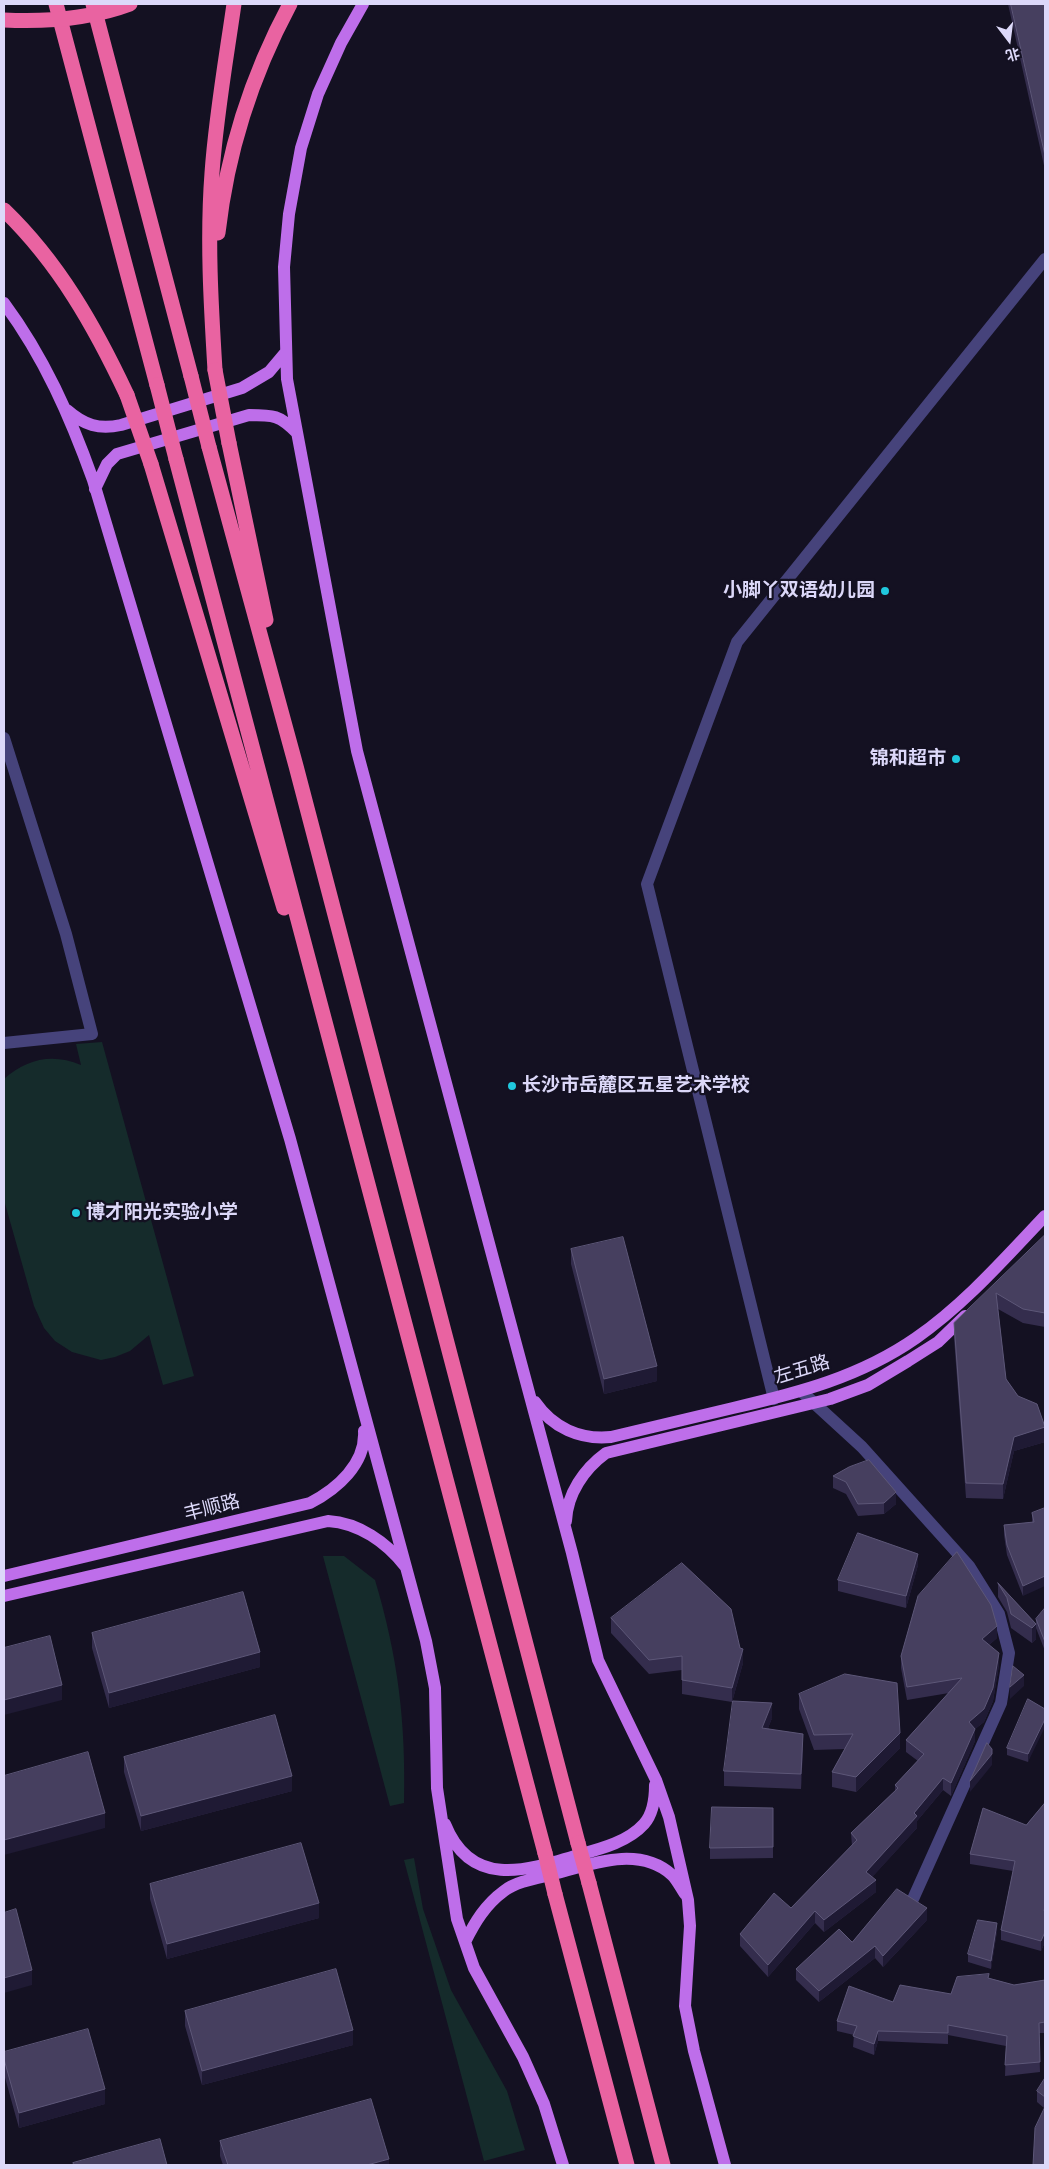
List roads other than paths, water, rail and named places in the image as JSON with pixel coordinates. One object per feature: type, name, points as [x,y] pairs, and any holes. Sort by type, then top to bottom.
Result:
[{"type":"highway","points":[[56,4],[627,2165]]},
{"type":"highway","points":[[93,4],[209,447],[296,766],[663,2165]]},
{"type":"highway","points":[[4,20],[28,21],[77,17],[130,4]]},
{"type":"highway","points":[[234,4],[218,109],[212,174],[210,232],[215,370],[296,766]]},
{"type":"highway","points":[[212,292],[226,180],[242,119],[257,72],[272,36],[290,4]]},
{"type":"highway","points":[[4,210],[20,225],[64,279],[88,317],[127,395],[151,464],[290,926],[325,1022]]},
{"type":"main road","points":[[363,4],[341,43],[318,94],[301,148],[288,214],[284,267],[284,353],[292,409],[357,751],[565,1526],[598,1660],[656,1780],[670,1817],[688,1900],[690,1926],[685,2006],[694,2051],[725,2165]]},
{"type":"main road","points":[[4,303],[23,329],[46,368],[66,408],[95,489],[288,1130],[426,1641],[435,1688],[437,1788],[452,1896],[474,1968],[523,2057],[544,2104],[562,2165]]},
{"type":"main road","points":[[66,408],[80,421],[97,427],[115,426],[242,388],[268,372],[284,353]]},
{"type":"main road","points":[[95,489],[107,464],[117,454],[249,415],[272,415],[285,420],[298,435]]},
{"type":"main road","name":"左五路","points":[[530,1396],[553,1423],[574,1434],[593,1439],[611,1437],[774,1399],[835,1381],[869,1366],[916,1339],[952,1310],[1045,1216]]},
{"type":"main road","name":"左五路","points":[[565,1526],[566,1513],[574,1489],[596,1461],[606,1453],[815,1404],[868,1385],[938,1342],[1012,1270]]},
{"type":"main road","name":"丰顺路","points":[[4,1576],[310,1503],[330,1493],[358,1460],[364,1443],[361,1406]]},
{"type":"main road","points":[[4,1596],[328,1521],[344,1522],[360,1528],[389,1549],[408,1570]]},
{"type":"main road","points":[[440,1810],[455,1845],[467,1858],[486,1867],[517,1871],[601,1849],[632,1834],[644,1824],[651,1811],[655,1797],[656,1780]]},
{"type":"main road","points":[[465,1942],[476,1918],[505,1889],[528,1880],[606,1860],[626,1858],[651,1863],[672,1875],[688,1900]]},
{"type":"street","points":[[774,1399],[647,884],[737,642],[1045,259]]},
{"type":"street","points":[[4,738],[66,934],[92,1034],[4,1043]]},
{"type":"street","points":[[802,1392],[862,1447],[969,1566],[999,1614],[1009,1653],[1000,1703],[913,1900]]},
{"type":"place","name":"小脚丫双语幼儿园","points":[[885,591]]},
{"type":"place","name":"锦和超市","points":[[956,759]]},
{"type":"place","name":"长沙市岳麓区五星艺术学校","points":[[512,1086]]},
{"type":"place","name":"博才阳光实验小学","points":[[76,1213]]}]
